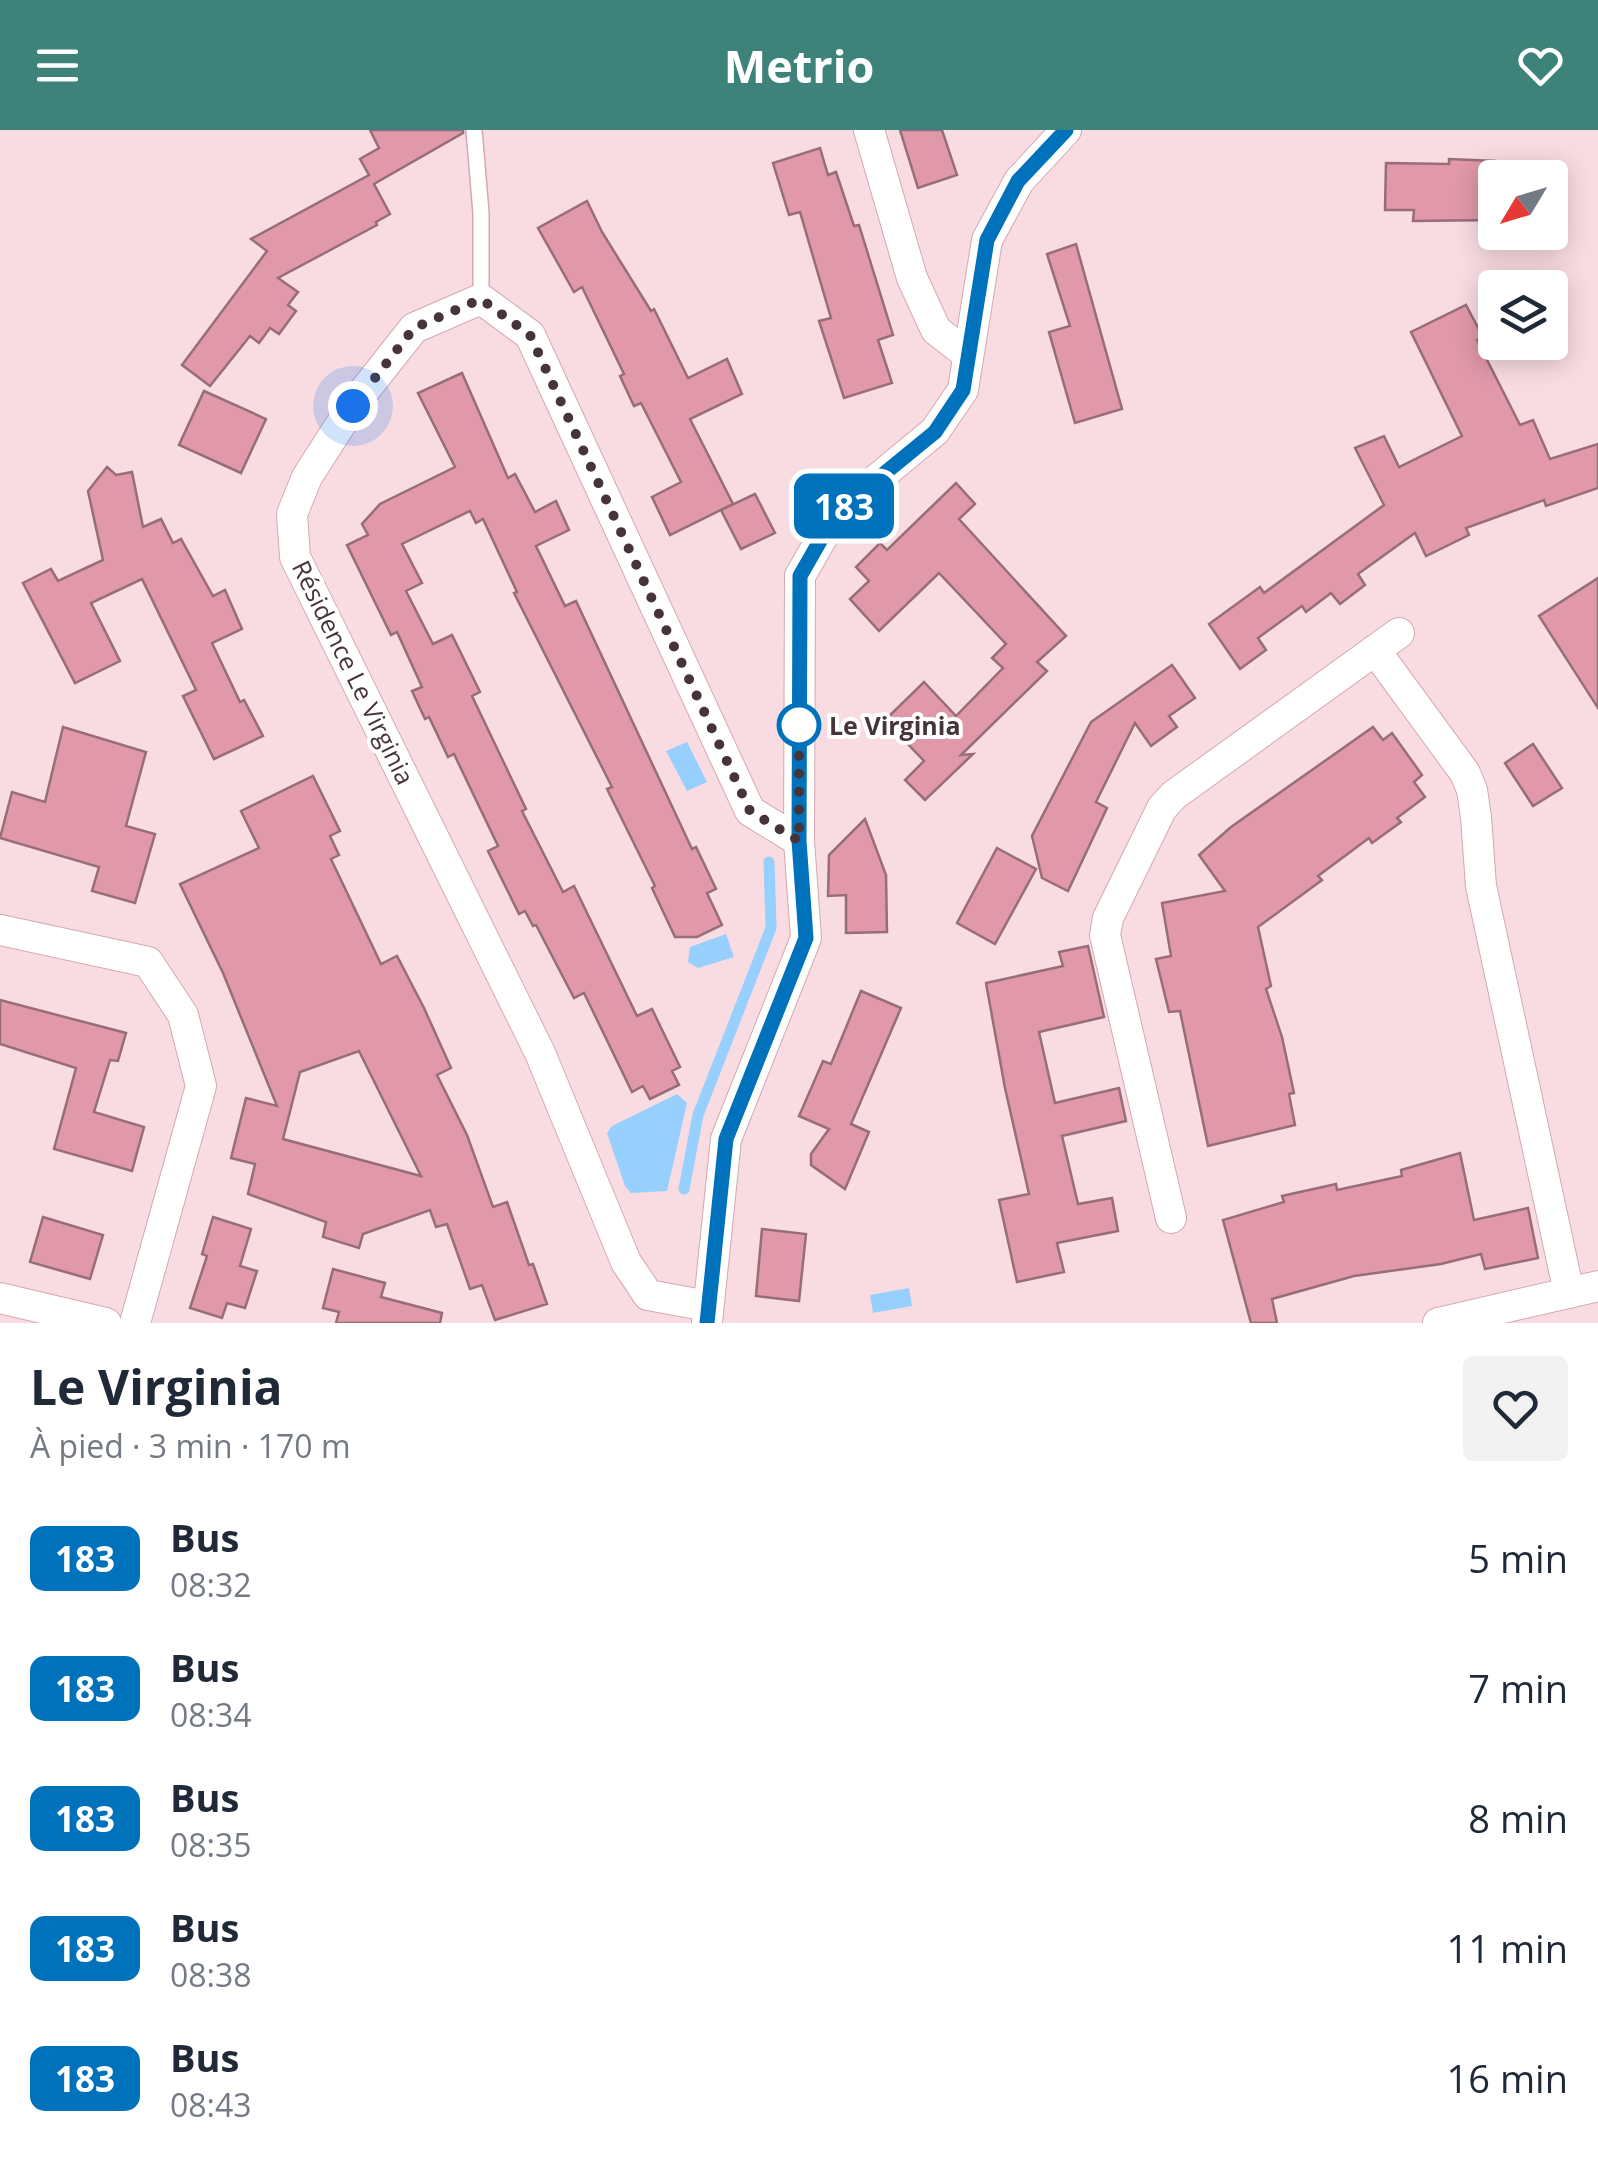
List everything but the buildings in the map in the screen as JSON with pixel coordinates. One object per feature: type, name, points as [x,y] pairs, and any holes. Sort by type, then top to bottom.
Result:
[{"type":"street","points":[[869,130],[912,278],[936,330],[968,356]]},
{"type":"street","points":[[707,1314],[726,1139],[806,938],[799,841],[800,576],[836,513],[935,432],[963,390],[987,240],[1018,181],[1066,130]]},
{"type":"street","points":[[481,299],[530,335],[750,811],[799,841]]},
{"type":"street","name":"Résidence Le Virginia","points":[[481,299],[414,328],[353,406],[307,476],[292,514],[295,557],[540,1053],[626,1262],[648,1295],[707,1314]]},
{"type":"street","points":[[1171,1218],[1104,935],[1108,918],[1162,808],[1174,795],[1387,641],[1466,773],[1472,790],[1481,886],[1584,1290],[1441,1323]]},
{"type":"street","points":[[0,930],[148,962],[183,1016],[201,1086],[134,1323]]},
{"type":"street","points":[[0,1298],[106,1323]]},
{"type":"lane","points":[[474,130],[481,213],[481,299]]},
{"type":"water","points":[[687,742],[707,782],[687,791],[666,751]]},
{"type":"water","points":[[726,934],[734,957],[698,968],[688,962],[690,947]]},
{"type":"water","points":[[677,1094],[687,1103],[667,1191],[631,1193],[607,1133],[612,1126]]},
{"type":"water","points":[[909,1288],[912,1306],[873,1313],[870,1295]]},
{"type":"waterway","points":[[684,1189],[698,1115],[771,928],[769,862]]},
{"type":"bus line","name":"183","points":[[707,1323],[726,1139],[806,938],[799,841],[800,576],[836,513],[935,432],[963,390],[987,240],[1018,181],[1066,130]]},
{"type":"place","name":"Le Virginia","points":[[799,725]]},
{"type":"route","points":[[353,406],[414,328],[481,299],[530,335],[750,811],[799,841],[799,725]]}]
